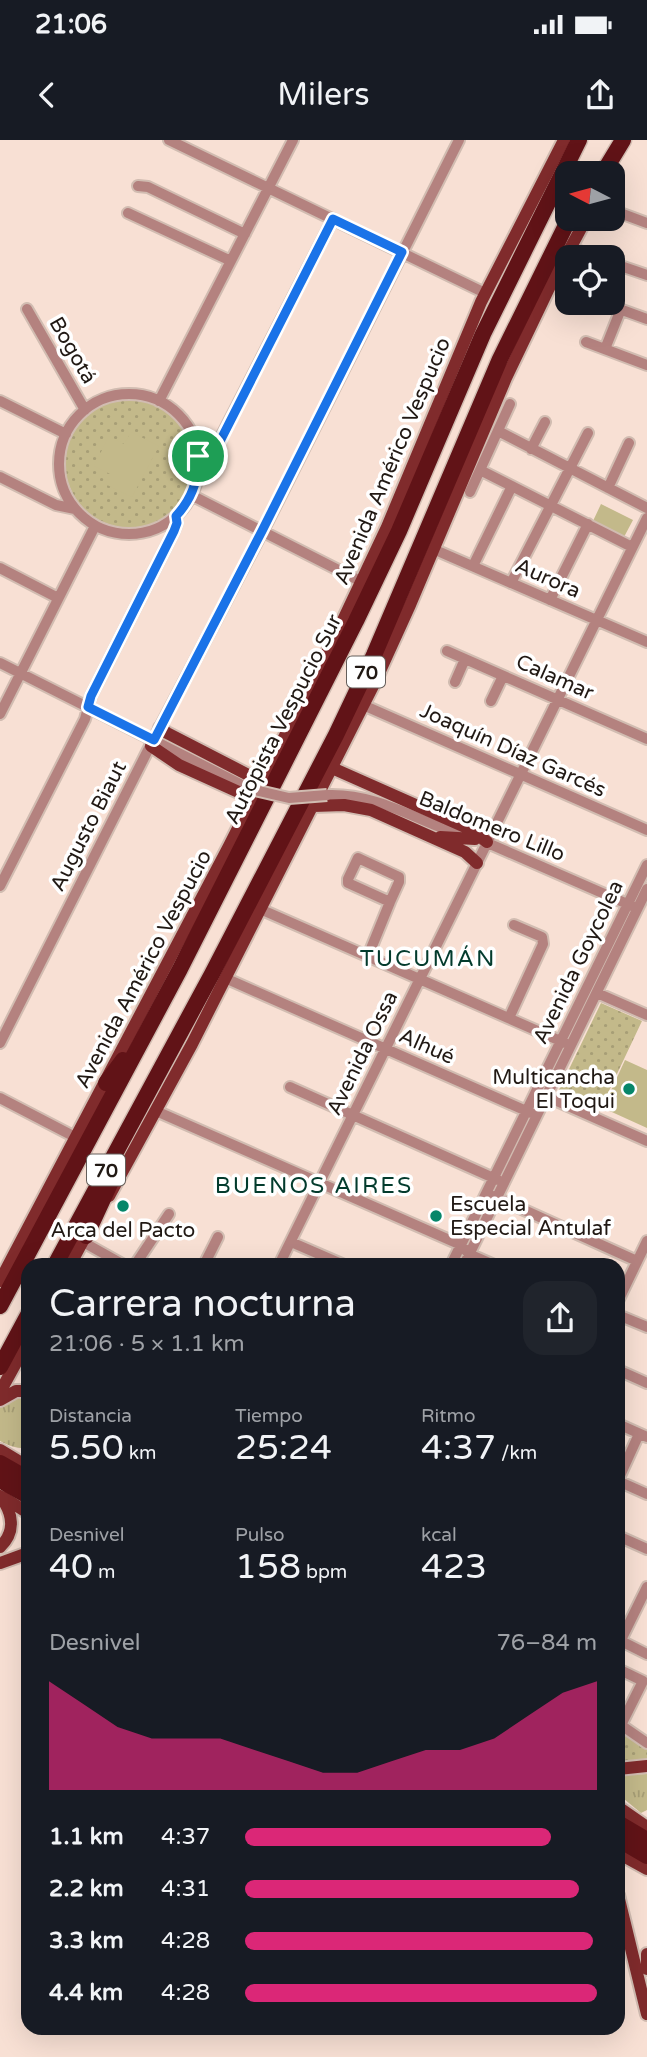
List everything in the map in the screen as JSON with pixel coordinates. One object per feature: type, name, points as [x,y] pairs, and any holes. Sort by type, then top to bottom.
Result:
[{"type":"highway","points":[[512,273],[570,140]]},
{"type":"highway","name":"Autopista Vespucio Sur","points":[[26,1258],[180,969],[376,581],[460,385],[512,273],[579,140]]},
{"type":"highway","points":[[599,161],[610,140]]},
{"type":"highway","points":[[611,161],[624,140]]},
{"type":"highway","name":"70","points":[[59,1258],[295,816],[354,698],[495,370],[563,231]]},
{"type":"highway","points":[[533,290],[569,231]]},
{"type":"highway","points":[[106,1083],[180,969]]},
{"type":"highway","points":[[84,1239],[158,1075]]},
{"type":"highway","name":"Autopista Vespucio Sur","points":[[0,1306],[21,1267]]},
{"type":"highway","points":[[0,1367],[21,1328]]},
{"type":"highway","points":[[0,1463],[21,1475]]},
{"type":"highway","points":[[0,1480],[21,1492]]},
{"type":"highway","points":[[625,1827],[647,1840]]},
{"type":"highway","points":[[625,1843],[647,1856]]},
{"type":"main road","name":"Avenida Américo Vespucio","points":[[0,1281],[106,1083],[362,582],[485,292],[564,140]]},
{"type":"main road","points":[[614,161],[624,140]]},
{"type":"main road","points":[[74,1258],[156,1111],[363,705],[433,549],[490,412],[555,276]]},
{"type":"main road","points":[[160,728],[255,790]]},
{"type":"main road","points":[[152,743],[180,765],[255,790]]},
{"type":"main road","points":[[331,768],[472,830],[481,841]]},
{"type":"main road","points":[[313,806],[362,807],[466,852],[477,863]]},
{"type":"main road","points":[[426,833],[481,841]]},
{"type":"main road","points":[[0,1392],[21,1354]]},
{"type":"main road","points":[[0,1400],[11,1393],[21,1392]]},
{"type":"main road","points":[[0,1450],[21,1452]]},
{"type":"main road","points":[[0,1450],[21,1463]]},
{"type":"main road","points":[[0,1496],[21,1509]]},
{"type":"main road","points":[[0,1496],[8,1510],[11,1526],[7,1539],[0,1547]]},
{"type":"main road","points":[[0,1563],[21,1556]]},
{"type":"main road","points":[[625,1768],[647,1766]]},
{"type":"main road","points":[[625,1812],[647,1827]]},
{"type":"main road","points":[[625,1857],[647,1869]]},
{"type":"main road","points":[[625,1924],[647,2014]]},
{"type":"main road","points":[[647,1954],[647,1969]]},
{"type":"street","points":[[169,140],[485,292]]},
{"type":"street","points":[[159,401],[293,140]]},
{"type":"street","name":"Augusto Biaut","points":[[0,1043],[459,140]]},
{"type":"street","points":[[138,186],[148,187],[245,234]]},
{"type":"street","points":[[128,213],[231,261]]},
{"type":"street","points":[[625,215],[647,223]]},
{"type":"street","points":[[192,492],[198,456],[195,442],[185,423],[159,401],[133,394],[99,401],[85,410],[66,434],[59,456],[63,489],[75,509],[95,526],[113,533],[132,534],[160,527],[176,516],[192,492],[211,459],[333,219]]},
{"type":"street","points":[[625,267],[647,275]]},
{"type":"street","points":[[551,284],[555,285]]},
{"type":"street","name":"Bogotá","points":[[27,309],[85,410]]},
{"type":"street","points":[[625,311],[647,319]]},
{"type":"street","points":[[605,349],[619,315]]},
{"type":"street","points":[[586,342],[647,365]]},
{"type":"street","points":[[0,401],[66,434]]},
{"type":"street","points":[[470,492],[510,404]]},
{"type":"street","points":[[531,449],[545,422]]},
{"type":"street","points":[[498,431],[647,508]]},
{"type":"street","points":[[511,583],[588,433]]},
{"type":"street","points":[[608,488],[629,443]]},
{"type":"street","points":[[198,456],[211,459]]},
{"type":"street","points":[[480,470],[632,547]]},
{"type":"street","points":[[0,477],[56,505],[75,509]]},
{"type":"street","points":[[473,566],[513,486]]},
{"type":"street","points":[[192,492],[362,582]]},
{"type":"street","points":[[0,886],[85,719],[91,696],[174,531],[176,516]]},
{"type":"street","name":"Avenida Ossa","points":[[283,1258],[477,863],[481,841],[521,774],[647,518]]},
{"type":"street","points":[[550,600],[588,524]]},
{"type":"street","points":[[0,713],[95,526]]},
{"type":"street","name":"Aurora","points":[[433,549],[647,642]]},
{"type":"street","points":[[0,568],[58,598]]},
{"type":"street","name":"Calamar","points":[[447,651],[647,739]]},
{"type":"street","points":[[455,682],[465,659]]},
{"type":"street","points":[[0,663],[152,743]]},
{"type":"street","points":[[491,701],[503,676]]},
{"type":"street","name":"Joaquín Díaz Garcés","points":[[363,705],[647,830]]},
{"type":"street","name":"Baldomero Lillo","points":[[255,790],[289,798],[349,795],[373,800],[481,841],[633,907]]},
{"type":"street","points":[[368,956],[390,902],[399,877],[358,858],[348,883],[390,902]]},
{"type":"street","name":"Avenida Goycolea","points":[[467,1258],[499,1180],[633,907],[644,890],[647,865]]},
{"type":"street","name":"Avenida Goycolea","points":[[566,1043],[597,993],[633,907]]},
{"type":"street","points":[[260,909],[566,1043]]},
{"type":"street","points":[[509,1018],[543,944],[542,937],[514,925]]},
{"type":"street","name":"Alhué","points":[[225,978],[532,1113]]},
{"type":"street","points":[[597,993],[647,1015]]},
{"type":"street","points":[[290,1087],[499,1180]]},
{"type":"street","points":[[541,1094],[647,1141]]},
{"type":"street","points":[[0,1098],[76,1138]]},
{"type":"street","points":[[156,1111],[461,1245],[469,1254],[478,1258]]},
{"type":"street","points":[[492,1196],[637,1261]]},
{"type":"street","name":"Avenida Goycolea","points":[[454,1258],[492,1196]]},
{"type":"street","points":[[140,1258],[169,1214]]},
{"type":"street","points":[[208,1258],[218,1237]]},
{"type":"street","points":[[84,1239],[113,1258]]},
{"type":"street","points":[[291,1242],[328,1258]]},
{"type":"street","points":[[625,1286],[647,1243]]},
{"type":"street","points":[[625,1318],[647,1327]]},
{"type":"street","points":[[625,1373],[647,1383]]},
{"type":"street","points":[[625,1427],[643,1436],[625,1468]]},
{"type":"street","points":[[625,1483],[647,1494]]},
{"type":"street","points":[[625,1539],[647,1549]]},
{"type":"street","points":[[625,1632],[647,1587]]},
{"type":"street","points":[[625,1646],[647,1654]]},
{"type":"street","points":[[625,1672],[643,1681],[625,1713]]},
{"type":"street","points":[[625,1727],[647,1737]]},
{"type":"street","points":[[625,1728],[647,1743]]},
{"type":"green space","points":[[130,398],[155,403],[176,417],[190,438],[195,463],[190,488],[176,509],[155,523],[130,528],[105,523],[84,509],[70,488],[65,463],[70,438],[84,417],[105,403]]},
{"type":"green space","points":[[131,432],[159,446],[132,497],[105,484],[110,474],[94,466],[109,436],[124,444]]},
{"type":"green space","points":[[601,504],[633,520],[624,537],[593,521]]},
{"type":"green space","points":[[601,1003],[642,1021],[599,1112],[557,1094]]},
{"type":"green space","name":"Multicancha El Toqui","points":[[625,1060],[647,1070],[647,1128],[603,1108]]},
{"type":"green space","points":[[21,1397],[21,1448],[0,1441],[0,1406],[9,1399]]},
{"type":"green space","points":[[625,1733],[647,1746],[647,1764],[625,1765]]},
{"type":"green space","points":[[647,1774],[647,1810],[641,1813],[625,1800],[625,1775]]},
{"type":"place","name":"Multicancha El Toqui","points":[[629,1089]]},
{"type":"place","name":"Arca del Pacto","points":[[123,1206]]},
{"type":"place","name":"Escuela Especial Antulaf","points":[[436,1216]]},
{"type":"district","name":"TUCUMÁN","points":[[428,958]]},
{"type":"district","name":"BUENOS AIRES","points":[[314,1185]]},
{"type":"route","points":[[333,219],[402,252],[154,740],[88,707],[91,696],[174,531],[176,516],[191,495],[197,478],[198,456],[205,460],[211,459],[333,219]]}]
